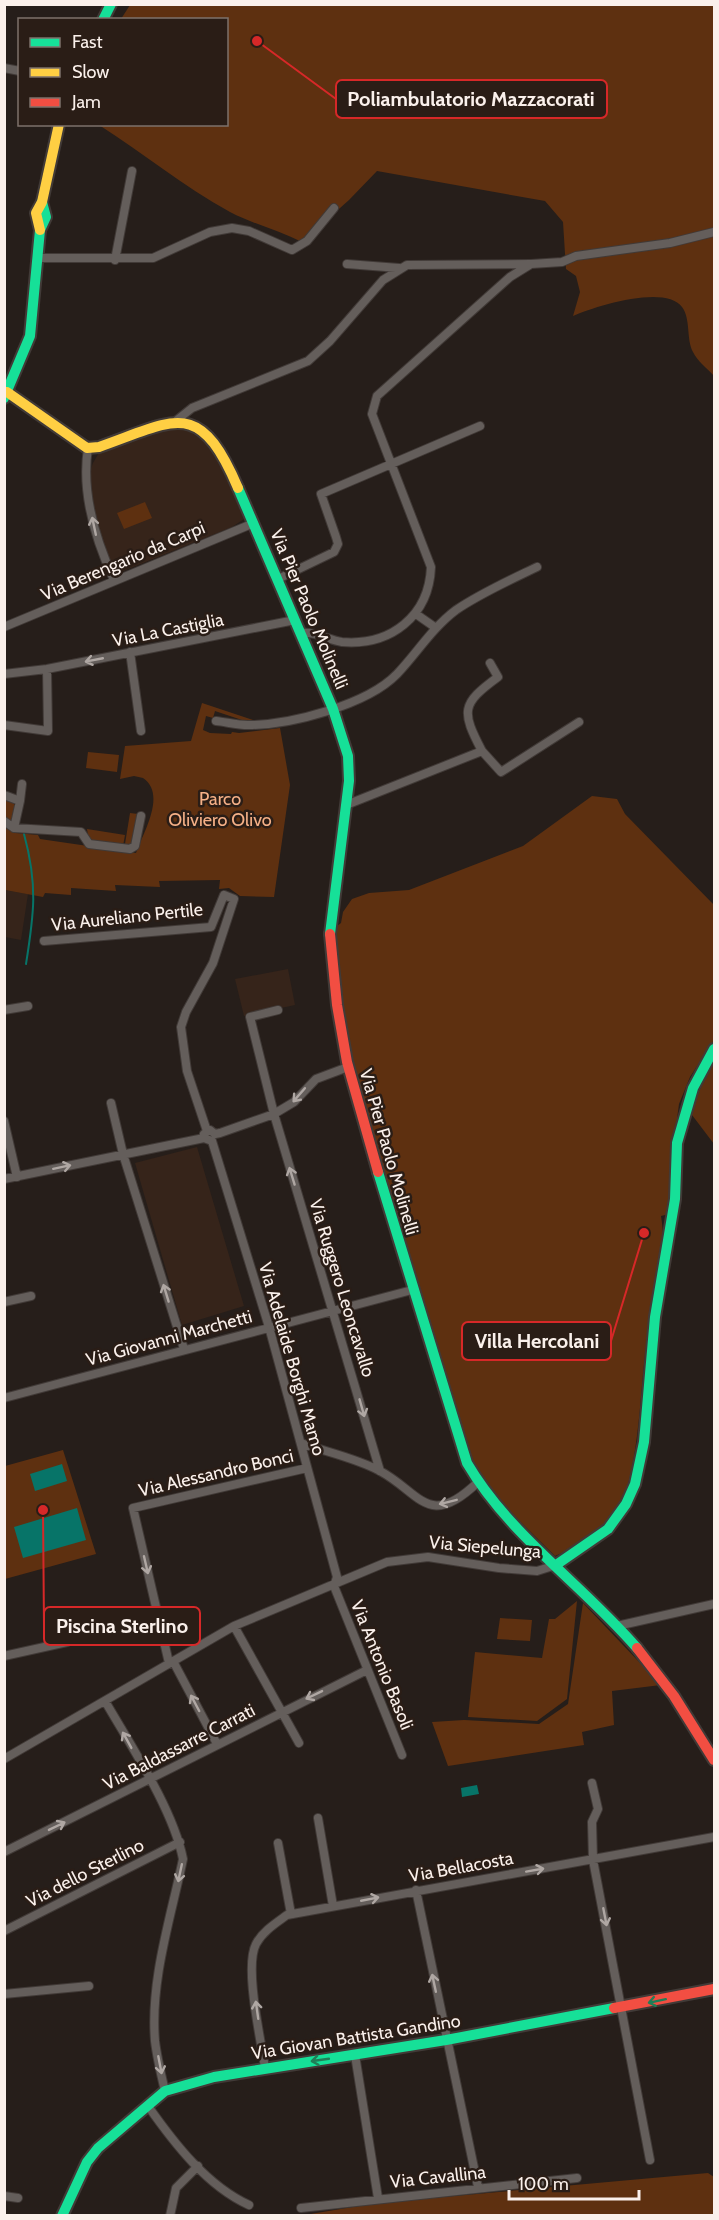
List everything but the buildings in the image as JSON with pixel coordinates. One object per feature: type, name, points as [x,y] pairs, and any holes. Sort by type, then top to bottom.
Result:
[{"type":"street","points":[[59,126],[42,202],[35,212],[34,220],[40,230],[30,336],[5,392],[39,412],[79,445],[88,448],[102,446],[165,420],[177,420],[192,408],[308,361],[330,341],[383,280],[407,265],[562,262],[576,256],[670,243],[714,232]]},
{"type":"street","points":[[115,260],[132,171]]},
{"type":"street","points":[[37,258],[115,260],[153,258],[210,232],[232,228],[249,231],[292,250],[306,241],[334,208]]},
{"type":"street","points":[[347,264],[399,268]]},
{"type":"street","points":[[301,633],[309,632],[339,641],[368,641],[402,626],[416,614],[429,591],[431,567],[372,414],[377,396],[510,277],[531,264]]},
{"type":"street","name":"Via Pier Paolo Molinelli","points":[[177,420],[193,425],[209,436],[221,451],[333,709],[348,756],[349,781],[329,944],[348,1067],[412,1290],[460,1446],[478,1482],[510,1520],[616,1626],[669,1687],[714,1760]]},
{"type":"street","points":[[278,579],[334,552],[336,537],[321,494],[480,426]]},
{"type":"street","points":[[88,448],[87,469],[92,513],[101,551],[114,580]]},
{"type":"street","name":"Via Berengario da Carpi","points":[[4,627],[254,523]]},
{"type":"street","points":[[333,709],[387,683],[436,627],[470,602],[537,567]]},
{"type":"street","points":[[416,614],[436,627]]},
{"type":"street","name":"Via La Castiglia","points":[[4,674],[47,669],[295,620]]},
{"type":"street","points":[[130,652],[141,731]]},
{"type":"street","points":[[490,663],[498,677],[475,694],[468,708],[469,725],[483,751],[501,772],[579,722]]},
{"type":"street","points":[[4,725],[48,731],[47,669]]},
{"type":"street","name":"Via Pier Paolo Molinelli","points":[[216,721],[247,725],[284,720],[333,709]]},
{"type":"street","points":[[346,805],[483,751]]},
{"type":"street","points":[[14,828],[22,784]]},
{"type":"street","points":[[4,795],[20,801]]},
{"type":"street","points":[[4,821],[14,828],[81,832],[89,844],[130,849],[135,846],[141,816]]},
{"type":"street","name":"Via Aureliano Pertile","points":[[45,941],[211,927],[224,895],[234,899],[213,963],[186,1012],[181,1027],[187,1071],[210,1136]]},
{"type":"street","points":[[4,1010],[28,1006]]},
{"type":"street","name":"Via Ruggero Leoncavallo","points":[[278,1010],[250,1017],[274,1114],[380,1471]]},
{"type":"street","name":"Via Siepelunga","points":[[4,1759],[234,1626],[387,1562],[437,1557],[490,1567],[547,1569],[608,1528],[627,1502],[644,1447],[653,1330],[675,1198],[675,1160],[682,1114],[696,1077],[714,1049]]},
{"type":"street","points":[[4,1179],[210,1136],[274,1114],[294,1102],[316,1079],[348,1067]]},
{"type":"street","points":[[111,1102],[123,1154],[184,1349]]},
{"type":"street","points":[[4,1121],[17,1177]]},
{"type":"street","name":"Via Adelaide Borghi Mamo","points":[[210,1136],[269,1327],[301,1443],[337,1576],[334,1586]]},
{"type":"street","name":"Via Giovanni Marchetti","points":[[4,1398],[412,1290]]},
{"type":"street","points":[[4,1302],[31,1296]]},
{"type":"street","points":[[301,1443],[380,1471],[413,1497],[428,1504],[445,1504],[462,1497],[478,1482]]},
{"type":"street","name":"Via Alessandro Bonci","points":[[160,1621],[133,1508],[307,1467]]},
{"type":"street","name":"Via Antonio Basoli","points":[[334,1586],[402,1755]]},
{"type":"street","points":[[616,1626],[714,1604]]},
{"type":"street","points":[[86,1638],[160,1621],[171,1662],[217,1744]]},
{"type":"street","points":[[234,1626],[299,1743]]},
{"type":"street","points":[[4,1656],[67,1642]]},
{"type":"street","name":"Via Baldassarre Carrati","points":[[4,1852],[367,1670]]},
{"type":"street","points":[[105,1701],[180,1842],[183,1859],[158,1979],[155,2009],[155,2041],[165,2091]]},
{"type":"street","points":[[592,1783],[598,1809],[592,1822],[593,1860],[650,2160]]},
{"type":"street","points":[[318,1818],[333,1906]]},
{"type":"street","name":"Via Bellacosta","points":[[265,2068],[251,1963],[256,1944],[268,1929],[291,1914],[714,1837]]},
{"type":"street","name":"Via dello Sterlino","points":[[4,1931],[180,1842]]},
{"type":"street","points":[[278,1843],[291,1914]]},
{"type":"street","points":[[416,1890],[478,2187]]},
{"type":"street","points":[[4,1994],[89,1986]]},
{"type":"street","name":"Via Giovan Battista Gandino","points":[[62,2216],[87,2162],[98,2148],[165,2091],[214,2077],[446,2040],[714,1989]]},
{"type":"street","points":[[355,2055],[378,2198]]},
{"type":"street","points":[[148,2106],[164,2128],[217,2186],[249,2205]]},
{"type":"street","points":[[170,2216],[176,2188],[198,2166]]},
{"type":"street","name":"Via Cavallina","points":[[301,2208],[577,2178]]},
{"type":"street","points":[[4,2196],[18,2198]]},
{"type":"shaded area","points":[[174,427],[189,431],[210,445],[219,458],[244,519],[232,527],[116,574],[101,551],[88,478],[93,463],[100,451],[144,434]]},
{"type":"shaded area","points":[[4,890],[28,894],[21,940],[5,937]]},
{"type":"shaded area","points":[[288,969],[295,1005],[244,1016],[235,979]]},
{"type":"shaded area","points":[[197,1147],[244,1306],[182,1325],[135,1163]]},
{"type":"green space","points":[[130,5],[714,5],[714,376],[693,352],[685,312],[674,300],[661,297],[630,299],[573,316],[580,292],[576,276],[566,269],[563,222],[545,201],[377,171],[349,200],[302,242],[230,212],[213,202],[100,126],[228,126],[228,18],[122,18]]},
{"type":"green space","points":[[145,502],[152,518],[124,529],[117,513]]},
{"type":"green space","name":"Parco Oliviero Olivo","points":[[202,703],[256,721],[248,722],[215,711],[213,718],[206,716],[203,730],[210,733],[231,734],[232,732],[280,728],[290,785],[274,897],[240,896],[229,888],[219,889],[220,880],[159,881],[160,887],[115,885],[116,891],[71,888],[71,895],[45,893],[43,897],[5,890],[4,827],[16,833],[38,835],[40,839],[136,853],[148,825],[153,794],[150,785],[143,778],[134,776],[120,779],[125,746],[191,741]]},
{"type":"green space","points":[[88,752],[119,755],[117,772],[86,768]]},
{"type":"green space","points":[[592,796],[617,799],[625,814],[714,905],[714,1040],[690,1077],[679,1104],[669,1178],[669,1214],[661,1216],[663,1251],[661,1269],[645,1355],[630,1479],[612,1520],[597,1533],[555,1556],[489,1491],[470,1461],[351,1065],[338,996],[337,926],[341,923],[343,912],[352,899],[369,893],[409,890],[523,846]]},
{"type":"green space","points":[[4,797],[15,802],[11,825],[5,817]]},
{"type":"green space","points":[[130,813],[138,814],[133,845],[125,844]]},
{"type":"green space","points":[[87,829],[125,835],[123,846],[89,841]]},
{"type":"green space","points":[[714,1061],[714,1144],[689,1111]]},
{"type":"green space","points":[[63,1450],[96,1554],[5,1579],[5,1466]]},
{"type":"green space","points":[[577,1601],[567,1699],[537,1721],[468,1717],[475,1652],[542,1658],[549,1619],[555,1619]]},
{"type":"green space","points":[[583,1603],[661,1685],[612,1691],[614,1725],[582,1732],[584,1745],[448,1766],[432,1722],[464,1720],[539,1724],[568,1704]]},
{"type":"green space","points":[[500,1618],[532,1620],[530,1641],[497,1639]]},
{"type":"green space","points":[[708,2173],[714,2177],[714,2215],[299,2216],[376,2203]]},
{"type":"water","points":[[62,1464],[67,1481],[35,1491],[30,1474]]},
{"type":"water","points":[[77,1508],[86,1540],[23,1558],[14,1527]]},
{"type":"water","points":[[477,1785],[479,1794],[462,1797],[461,1788]]},
{"type":"waterway","points":[[24,834],[33,884],[31,930],[26,964]]},
{"type":"traffic: fast","points":[[104,18],[111,4]]},
{"type":"traffic: fast","points":[[4,398],[30,336],[40,230],[46,217],[42,202]]},
{"type":"traffic: fast","points":[[238,488],[333,709],[348,756],[349,781],[330,934]]},
{"type":"traffic: fast","points":[[556,1565],[608,1529],[626,1504],[635,1484],[644,1442],[655,1317],[675,1199],[677,1143],[693,1088],[714,1049]]},
{"type":"traffic: fast","points":[[378,1172],[467,1463],[484,1489],[525,1537],[637,1648]]},
{"type":"traffic: fast","points":[[62,2216],[87,2162],[98,2148],[165,2091],[214,2077],[446,2040],[614,2008]]},
{"type":"traffic: slow","points":[[40,230],[36,213],[42,202],[59,126]]},
{"type":"traffic: slow","points":[[7,392],[87,448],[99,447],[167,424],[183,423],[197,428],[211,439],[238,488]]},
{"type":"traffic: jam","points":[[330,934],[337,1005],[347,1062],[378,1172]]},
{"type":"traffic: jam","points":[[637,1648],[674,1696],[714,1760]]},
{"type":"traffic: jam","points":[[614,2008],[714,1989]]},
{"type":"place","name":"Poliambulatorio Mazzacorati","points":[[257,41]]},
{"type":"place","name":"Villa Hercolani","points":[[644,1233]]},
{"type":"place","name":"Piscina Sterlino","points":[[43,1510]]}]
